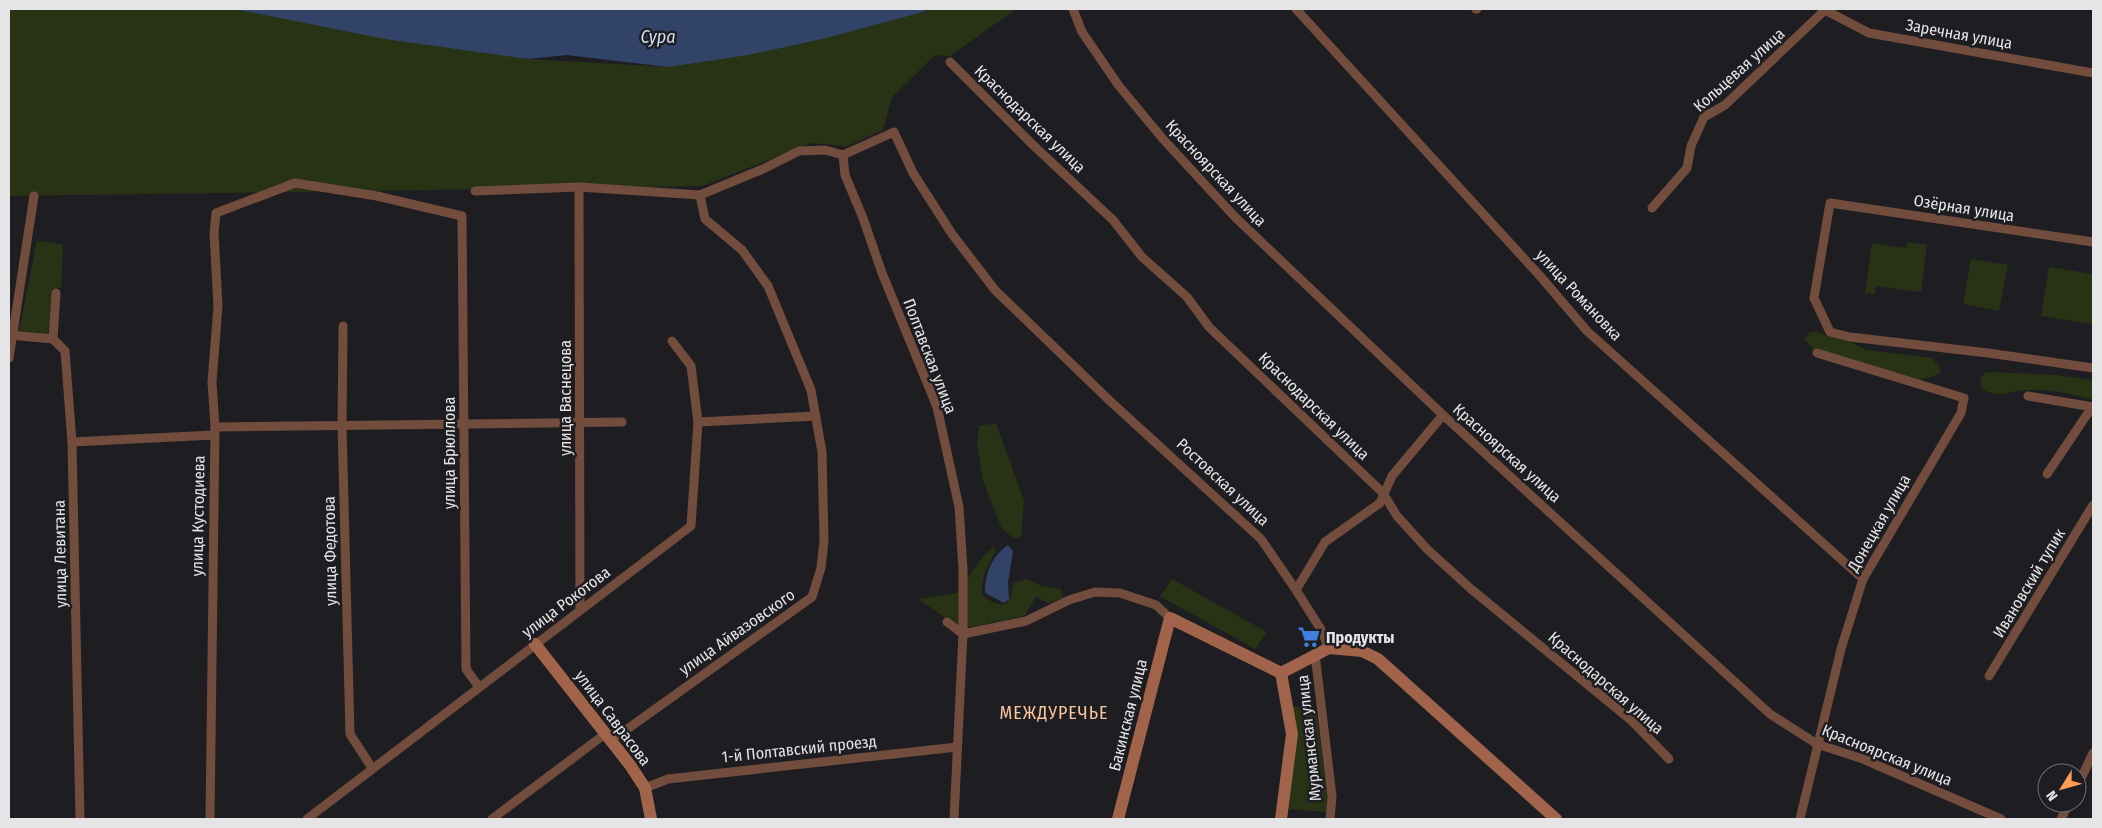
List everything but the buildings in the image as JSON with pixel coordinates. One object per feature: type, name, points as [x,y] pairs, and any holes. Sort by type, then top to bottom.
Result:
[{"type":"street","name":"Красноярская улица","points":[[1073,9],[1082,32],[1119,86],[1163,139],[1235,217],[1443,415],[1770,714],[1817,744],[1863,759],[2001,819]]},
{"type":"street","name":"улица Романовка","points":[[1296,9],[1540,276],[1587,331],[1863,579]]},
{"type":"street","name":"Заречная улица","points":[[1825,9],[1869,33],[2093,73]]},
{"type":"street","name":"Кольцевая улица","points":[[1652,208],[1687,168],[1691,146],[1704,117],[1725,105],[1825,9]]},
{"type":"street","name":"Краснодарская улица","points":[[950,62],[1032,144],[1114,220],[1142,257],[1187,297],[1209,326],[1383,493],[1397,516],[1427,549],[1471,589],[1632,721],[1669,759]]},
{"type":"street","name":"Ростовская улица","points":[[843,155],[894,132],[913,173],[952,234],[995,290],[1110,401],[1261,539],[1320,628],[1329,648]]},
{"type":"street","points":[[475,191],[579,187],[700,195],[799,151],[825,150],[843,155]]},
{"type":"street","name":"Полтавская улица","points":[[843,155],[845,175],[863,218],[882,273],[937,407],[959,507],[963,569],[963,634],[954,819]]},
{"type":"street","name":"улица Кустодиева","points":[[210,819],[214,430],[212,382],[218,306],[214,233],[216,213],[295,183],[377,196],[462,216]]},
{"type":"street","name":"улица Васнецова","points":[[579,187],[580,610]]},
{"type":"street","name":"улица Айвазовского","points":[[492,819],[605,734],[618,734],[812,597],[821,568],[824,541],[822,452],[811,390],[768,286],[742,250],[705,219],[700,195]]},
{"type":"street","points":[[9,358],[10,334],[34,196]]},
{"type":"street","name":"Озёрная улица","points":[[2093,242],[1830,203],[1814,298],[1830,332],[1850,337],[1988,353],[2093,368]]},
{"type":"street","name":"улица Брюллова","points":[[462,216],[466,669],[479,687]]},
{"type":"street","points":[[10,334],[53,339],[56,293]]},
{"type":"street","name":"улица Федотова","points":[[343,326],[342,425],[350,734],[372,768]]},
{"type":"street","name":"улица Левитана","points":[[53,339],[65,351],[72,442],[80,819]]},
{"type":"street","name":"улица Рокотова","points":[[307,819],[691,526],[698,422],[692,366],[672,341]]},
{"type":"street","name":"Донецкая улица","points":[[1800,819],[1840,649],[1863,579],[1961,413],[1964,398],[1817,353]]},
{"type":"street","points":[[2028,396],[2093,407],[2048,474]]},
{"type":"street","points":[[1296,590],[1325,542],[1380,503],[1392,476],[1443,415]]},
{"type":"street","points":[[698,422],[816,416]]},
{"type":"street","points":[[72,442],[214,430],[342,425],[622,422]]},
{"type":"street","name":"Ивановский тупик","points":[[1989,676],[2093,505]]},
{"type":"street","points":[[947,622],[963,634],[1026,621],[1069,600],[1095,592],[1120,592],[1156,605],[1170,618],[1281,673]]},
{"type":"street","name":"Бакинская улица","points":[[1118,819],[1170,618]]},
{"type":"street","name":"улица Саврасова","points":[[535,644],[630,765],[645,788],[651,819]]},
{"type":"street","points":[[1281,673],[1329,648],[1362,651],[1378,659],[1556,819]]},
{"type":"street","name":"Мурманская улица","points":[[1315,654],[1332,796],[1330,819]]},
{"type":"street","points":[[1281,673],[1292,734],[1281,819]]},
{"type":"street","name":"1-й Полтавский проезд","points":[[645,788],[668,779],[957,747]]},
{"type":"street","points":[[2087,766],[2093,753]]},
{"type":"green space","points":[[9,9],[242,9],[528,59],[668,67],[923,12],[927,9],[1016,9],[950,56],[935,55],[892,97],[883,130],[848,146],[811,143],[703,186],[9,196]]},
{"type":"green space","points":[[37,241],[63,244],[61,288],[52,289],[48,335],[19,331]]},
{"type":"green space","points":[[1907,242],[1927,245],[1921,292],[1876,286],[1875,294],[1865,293],[1872,243],[1906,248]]},
{"type":"green space","points":[[1971,259],[2008,265],[1999,311],[1963,304]]},
{"type":"green space","points":[[2049,267],[2093,274],[2093,324],[2041,316]]},
{"type":"green space","points":[[1810,332],[1847,340],[1866,350],[1932,358],[1940,368],[1940,372],[1934,376],[1919,380],[1813,350],[1805,339]]},
{"type":"green space","points":[[1985,373],[2056,375],[2093,380],[2093,400],[2044,390],[2021,390],[1995,394],[1982,389],[1980,379]]},
{"type":"green space","points":[[996,423],[1024,501],[1021,536],[1015,539],[1002,529],[983,481],[977,443],[979,426]]},
{"type":"green space","points":[[993,547],[996,551],[985,572],[982,583],[982,595],[992,602],[1003,605],[1010,598],[1013,583],[1027,579],[1041,586],[1061,589],[1063,598],[1049,603],[1036,597],[1024,616],[970,627],[954,623],[918,599],[957,593],[984,555]]},
{"type":"green space","points":[[1172,579],[1267,632],[1255,649],[1160,596]]},
{"type":"green space","points":[[1291,706],[1316,709],[1327,795],[1326,812],[1285,809]]},
{"type":"water","name":"Сура","points":[[235,9],[927,9],[923,12],[822,39],[748,55],[668,67],[567,55],[528,59],[385,39]]},
{"type":"water","points":[[1008,545],[1013,551],[1008,582],[1009,599],[1004,603],[985,593],[985,586],[993,560]]},
{"type":"place","name":"Продукты","points":[[1309,637]]},
{"type":"district","name":"МЕЖДУРЕЧЬЕ","points":[[1054,713]]}]
